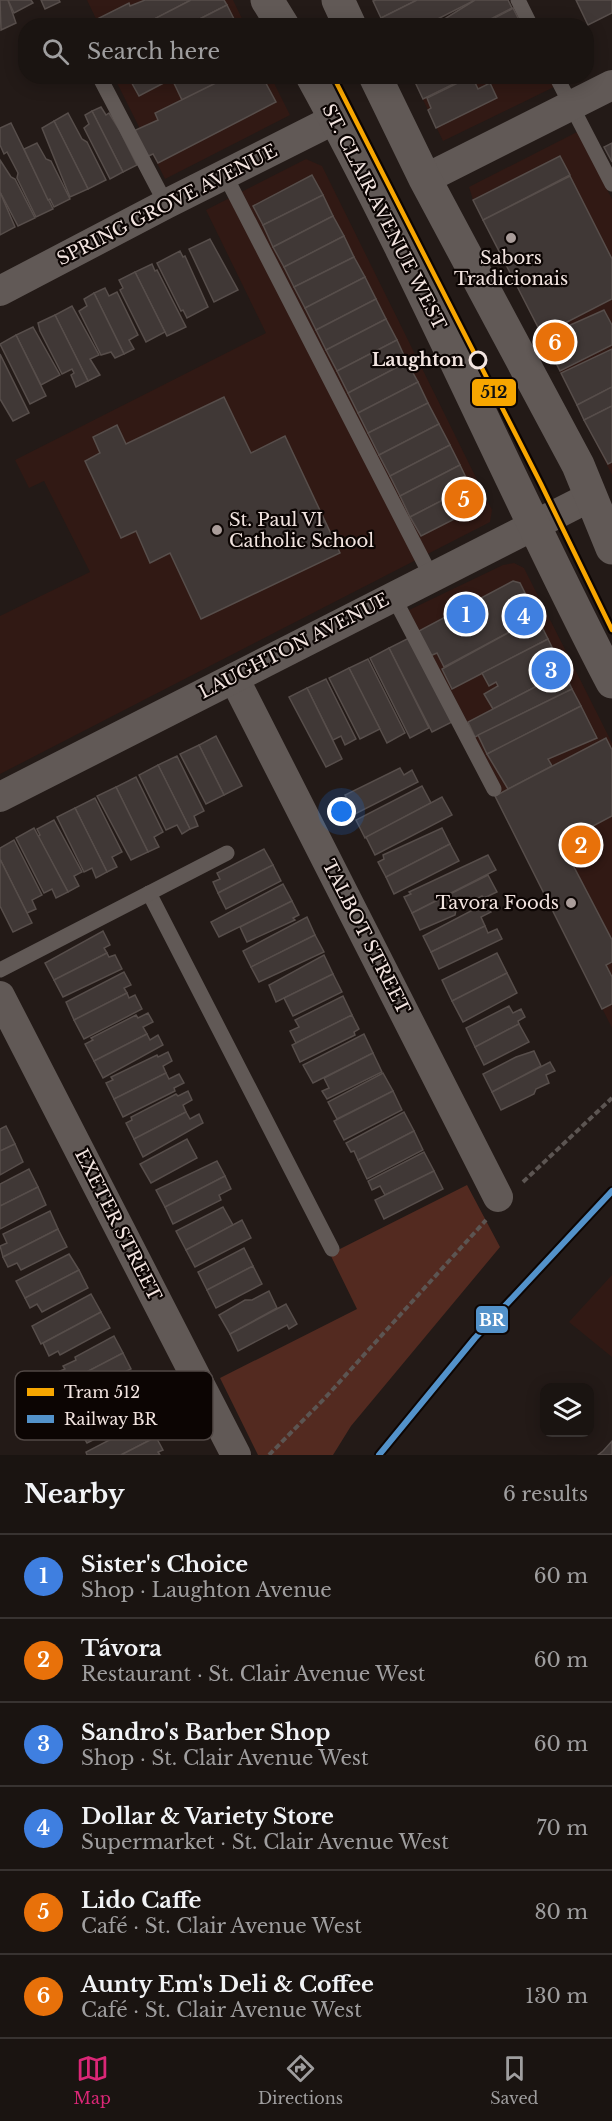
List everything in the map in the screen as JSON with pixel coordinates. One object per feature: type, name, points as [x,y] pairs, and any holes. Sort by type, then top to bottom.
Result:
[{"type":"main road","points":[[267,0],[278,18]]},
{"type":"main road","points":[[338,0],[346,18]]},
{"type":"main road","name":"ST. CLAIR AVENUE WEST","points":[[316,84],[436,316],[535,525],[548,558],[612,682]]},
{"type":"main road","points":[[379,84],[425,179],[567,445],[612,548]]},
{"type":"street","points":[[425,179],[612,85]]},
{"type":"street","name":"SPRING GROVE AVENUE","points":[[0,291],[335,119]]},
{"type":"street","name":"LAUGHTON AVENUE","points":[[0,797],[590,497]]},
{"type":"street","name":"TALBOT STREET","points":[[234,678],[501,1201]]},
{"type":"street","name":"EXETER STREET","points":[[0,996],[193,1371]]},
{"type":"street","name":"EXETER STREET","points":[[213,1410],[236,1455]]},
{"type":"lane","points":[[518,0],[527,18]]},
{"type":"lane","points":[[103,84],[166,204]]},
{"type":"lane","points":[[560,84],[612,184]]},
{"type":"lane","points":[[225,175],[431,576]]},
{"type":"lane","points":[[393,596],[494,789]]},
{"type":"lane","points":[[0,970],[227,853]]},
{"type":"lane","points":[[150,892],[332,1249]]},
{"type":"path","points":[[269,1455],[325,1398],[501,1201],[612,1098]]},
{"type":"shaded area","points":[[87,0],[233,0],[242,18],[96,18]]},
{"type":"shaded area","points":[[118,84],[274,84],[290,115],[165,179]]},
{"type":"shaded area","points":[[415,84],[552,84],[554,87],[443,141]]},
{"type":"shaded area","points":[[577,132],[612,199],[612,475],[473,200],[469,187]]},
{"type":"shaded area","name":"St. Paul VI Catholic School","points":[[306,159],[322,166],[492,510],[490,522],[0,774],[0,616],[90,572],[44,481],[29,488],[15,460],[266,333],[206,210]]},
{"type":"shaded area","points":[[514,563],[524,568],[612,743],[612,1028],[495,796],[407,611],[503,565]]},
{"type":"shaded area","points":[[467,1185],[500,1247],[351,1426],[333,1455],[258,1455],[220,1378],[357,1309],[330,1254]]},
{"type":"shaded area","points":[[612,1275],[612,1357],[569,1322]]},
{"type":"building","points":[[0,0],[8,0],[16,23],[1,30]]},
{"type":"building","points":[[8,0],[31,0],[33,3],[14,13]]},
{"type":"building","points":[[41,0],[59,0],[60,2],[45,9]]},
{"type":"building","points":[[145,0],[191,0],[156,18],[99,18],[129,3],[130,6]]},
{"type":"building","points":[[191,0],[224,0],[227,5],[202,18],[156,18]]},
{"type":"building","points":[[417,0],[381,18],[373,1]]},
{"type":"building","points":[[417,0],[475,0],[440,18],[381,18]]},
{"type":"building","points":[[475,0],[508,0],[512,8],[493,18],[446,18]]},
{"type":"building","points":[[576,0],[612,0],[612,13],[594,22],[594,18],[585,18]]},
{"type":"building","points":[[227,5],[234,18],[202,18]]},
{"type":"building","points":[[512,9],[518,18],[495,18]]},
{"type":"building","points":[[132,84],[162,84],[139,96]]},
{"type":"building","points":[[174,84],[214,84],[182,100]]},
{"type":"building","points":[[214,84],[266,84],[276,102],[158,163],[153,154],[144,158],[131,132],[158,120],[155,113]]},
{"type":"building","points":[[416,84],[454,84],[423,99]]},
{"type":"building","points":[[456,84],[476,84],[478,89],[490,84],[497,98],[436,128],[428,110],[431,108],[427,98]]},
{"type":"building","points":[[101,107],[106,115],[109,113],[119,129],[137,165],[123,172],[92,111]]},
{"type":"building","points":[[92,111],[123,172],[110,179],[84,128],[89,124],[85,115]]},
{"type":"building","points":[[68,113],[82,139],[87,142],[106,180],[88,189],[54,121]]},
{"type":"building","points":[[54,121],[88,189],[70,197],[42,128]]},
{"type":"building","points":[[11,123],[53,209],[36,217],[17,178],[18,173],[7,152],[4,154],[0,145],[0,128]]},
{"type":"building","points":[[37,143],[46,159],[51,161],[70,199],[54,207],[50,199],[48,200],[24,149]]},
{"type":"building","points":[[612,143],[612,162],[604,147]]},
{"type":"building","points":[[560,156],[570,175],[483,220],[473,200]]},
{"type":"building","points":[[0,160],[11,177],[15,179],[35,218],[18,226],[0,192]]},
{"type":"building","points":[[312,175],[323,195],[263,225],[253,206]]},
{"type":"building","points":[[570,176],[612,259],[612,299],[542,335],[483,220]]},
{"type":"building","points":[[0,192],[15,227],[0,235]]},
{"type":"building","points":[[323,195],[333,216],[273,247],[263,225]]},
{"type":"building","points":[[333,216],[344,236],[284,267],[273,247]]},
{"type":"building","points":[[344,236],[354,257],[294,287],[284,267]]},
{"type":"building","points":[[210,239],[238,290],[214,302],[189,249]]},
{"type":"building","points":[[180,251],[183,257],[185,256],[208,307],[187,318],[183,310],[181,311],[157,263]]},
{"type":"building","points":[[354,257],[365,277],[305,308],[294,287]]},
{"type":"building","points":[[152,264],[186,327],[167,336],[135,272]]},
{"type":"building","points":[[135,272],[165,332],[146,342],[120,290],[123,288],[119,280]]},
{"type":"building","points":[[365,277],[376,299],[316,330],[305,308]]},
{"type":"building","points":[[105,288],[109,296],[117,292],[138,335],[129,340],[134,349],[124,354],[94,293]]},
{"type":"building","points":[[94,293],[124,354],[115,358],[111,352],[101,355],[79,311],[87,306],[84,299]]},
{"type":"building","points":[[376,299],[386,319],[326,350],[316,330]]},
{"type":"building","points":[[72,306],[99,355],[90,359],[100,375],[88,381],[55,315]]},
{"type":"building","points":[[604,310],[612,325],[612,345],[560,371],[543,337]]},
{"type":"building","points":[[55,315],[88,381],[76,387],[71,375],[74,373],[72,369],[62,374],[40,331],[38,323]]},
{"type":"building","points":[[386,319],[397,340],[337,371],[326,350]]},
{"type":"building","points":[[33,327],[60,375],[41,385],[16,335]]},
{"type":"building","points":[[16,335],[46,396],[30,404],[0,344]]},
{"type":"building","points":[[397,340],[407,362],[348,393],[337,371]]},
{"type":"building","points":[[612,349],[612,387],[577,405],[561,373]]},
{"type":"building","points":[[0,354],[29,413],[13,421],[0,399]]},
{"type":"building","points":[[407,362],[418,382],[358,413],[348,393]]},
{"type":"building","points":[[418,382],[428,403],[368,433],[358,413]]},
{"type":"building","points":[[612,387],[612,406],[584,420],[577,405]]},
{"type":"building","points":[[224,397],[251,453],[285,436],[340,553],[201,619],[170,553],[150,563],[136,531],[121,538],[85,461],[100,453],[93,437],[117,425],[126,444]]},
{"type":"building","points":[[428,403],[439,424],[379,455],[368,433]]},
{"type":"building","points":[[612,406],[612,462],[608,464],[584,420]]},
{"type":"building","points":[[439,424],[450,445],[390,476],[379,455]]},
{"type":"building","points":[[450,445],[460,465],[400,496],[390,476]]},
{"type":"building","points":[[460,465],[470,486],[410,517],[400,496]]},
{"type":"building","points":[[470,486],[480,506],[421,536],[410,517]]},
{"type":"building","points":[[513,581],[520,583],[537,617],[444,667],[437,653],[430,656],[417,632]]},
{"type":"building","points":[[537,617],[548,639],[452,689],[442,669]]},
{"type":"building","points":[[409,638],[452,722],[432,732],[389,648]]},
{"type":"building","points":[[548,639],[564,672],[493,709],[484,694],[498,686],[496,682],[489,686],[482,673]]},
{"type":"building","points":[[389,648],[429,728],[410,738],[370,658]]},
{"type":"building","points":[[368,659],[405,733],[387,743],[349,668]]},
{"type":"building","points":[[349,668],[380,729],[360,739],[329,678]]},
{"type":"building","points":[[564,672],[572,689],[475,737],[468,722]]},
{"type":"building","points":[[326,679],[356,739],[345,745],[341,736],[333,740],[307,688]]},
{"type":"building","points":[[307,688],[342,759],[326,767],[289,697]]},
{"type":"building","points":[[572,689],[581,706],[487,754],[478,735]]},
{"type":"building","points":[[581,706],[597,738],[548,759],[552,766],[508,789],[487,754]]},
{"type":"building","points":[[216,736],[242,786],[224,795],[199,745]]},
{"type":"building","name":"Tavora Foods","points":[[606,738],[612,750],[612,816],[591,827],[602,850],[573,865],[612,940],[612,962],[606,965],[612,977],[612,1004],[602,1009],[495,796]]},
{"type":"building","points":[[199,745],[224,795],[206,804],[180,754]]},
{"type":"building","points":[[177,756],[204,811],[194,816],[198,826],[190,829],[158,765]]},
{"type":"building","points":[[158,765],[190,829],[182,834],[177,825],[166,830],[139,775]]},
{"type":"building","points":[[400,768],[404,775],[412,770],[418,782],[355,814],[345,795]]},
{"type":"building","points":[[136,777],[163,832],[154,837],[159,847],[148,852],[116,787]]},
{"type":"building","points":[[422,786],[431,803],[365,838],[356,820]]},
{"type":"building","points":[[116,787],[148,852],[131,860],[97,796]]},
{"type":"building","points":[[442,797],[452,815],[375,855],[366,837]]},
{"type":"building","points":[[95,798],[122,852],[112,857],[117,867],[107,872],[75,808]]},
{"type":"building","points":[[75,808],[107,872],[96,878],[92,868],[84,872],[57,817]]},
{"type":"building","points":[[54,820],[82,872],[74,876],[79,886],[68,892],[38,836],[40,835],[37,829]]},
{"type":"building","points":[[34,828],[68,892],[56,898],[52,889],[44,893],[16,838]]},
{"type":"building","points":[[442,828],[450,844],[386,877],[378,862],[384,859],[383,855]]},
{"type":"building","points":[[14,840],[42,895],[32,900],[36,909],[27,913],[0,859],[0,848]]},
{"type":"building","points":[[450,844],[459,861],[394,894],[386,877]]},
{"type":"building","points":[[264,849],[273,865],[218,893],[213,882],[220,879],[217,873]]},
{"type":"building","points":[[488,855],[496,870],[412,913],[404,897],[411,894],[409,892]]},
{"type":"building","points":[[0,859],[32,923],[13,932],[0,906]]},
{"type":"building","points":[[273,865],[281,881],[226,909],[218,893]]},
{"type":"building","points":[[488,875],[497,892],[484,898],[482,896],[456,910],[455,915],[420,930],[412,913]]},
{"type":"building","points":[[283,884],[292,901],[219,937],[211,922]]},
{"type":"building","points":[[292,901],[299,915],[293,918],[295,920],[247,942],[240,927]]},
{"type":"building","points":[[486,903],[491,912],[481,917],[485,926],[431,952],[423,936]]},
{"type":"building","points":[[307,917],[315,935],[251,967],[243,951]]},
{"type":"building","points":[[485,926],[488,933],[497,929],[502,939],[439,969],[431,952]]},
{"type":"building","points":[[103,931],[110,945],[104,948],[107,953],[54,980],[45,963]]},
{"type":"building","points":[[315,935],[324,952],[259,982],[251,967]]},
{"type":"building","points":[[107,953],[109,957],[115,955],[122,969],[63,997],[54,980]]},
{"type":"building","points":[[497,953],[507,973],[452,1001],[442,980]]},
{"type":"building","points":[[324,955],[333,974],[276,1002],[269,985]]},
{"type":"building","points":[[124,972],[131,985],[124,988],[127,993],[74,1020],[66,1002]]},
{"type":"building","points":[[507,973],[517,993],[463,1022],[452,1001]]},
{"type":"building","points":[[333,974],[342,992],[293,1016],[284,998]]},
{"type":"building","points":[[127,993],[129,998],[135,995],[142,1009],[84,1039],[74,1020]]},
{"type":"building","points":[[343,996],[352,1015],[296,1043],[290,1031],[299,1027],[295,1020]]},
{"type":"building","points":[[509,1006],[513,1013],[521,1009],[525,1017],[518,1021],[519,1024],[475,1047],[466,1028]]},
{"type":"building","points":[[148,1013],[153,1022],[143,1027],[147,1034],[94,1061],[85,1044],[93,1040],[91,1038],[136,1015],[138,1018]]},
{"type":"building","points":[[352,1015],[359,1029],[354,1032],[355,1035],[300,1062],[292,1045]]},
{"type":"building","points":[[519,1024],[529,1042],[484,1065],[475,1047]]},
{"type":"building","points":[[147,1034],[150,1040],[158,1035],[163,1045],[103,1078],[94,1061]]},
{"type":"building","points":[[364,1034],[373,1053],[313,1083],[303,1065]]},
{"type":"building","points":[[534,1051],[541,1066],[492,1092],[483,1074],[516,1057]]},
{"type":"building","points":[[168,1052],[172,1061],[163,1066],[166,1073],[114,1099],[106,1083],[113,1080],[111,1077]]},
{"type":"building","points":[[373,1053],[382,1072],[327,1099],[322,1091],[329,1088],[324,1078]]},
{"type":"building","points":[[550,1062],[555,1071],[546,1075],[549,1083],[536,1089],[534,1094],[501,1110],[492,1092]]},
{"type":"building","points":[[166,1073],[169,1079],[179,1074],[184,1083],[174,1088],[175,1091],[123,1117],[114,1099]]},
{"type":"building","points":[[383,1073],[393,1091],[337,1119],[328,1102]]},
{"type":"building","points":[[188,1091],[192,1100],[183,1105],[186,1112],[134,1139],[126,1123],[132,1120],[131,1117],[176,1094],[178,1096]]},
{"type":"building","points":[[393,1091],[402,1110],[344,1140],[334,1121]]},
{"type":"building","points":[[186,1112],[190,1119],[199,1114],[203,1123],[143,1157],[134,1139]]},
{"type":"building","points":[[404,1112],[414,1131],[358,1160],[354,1151],[351,1152],[346,1143]]},
{"type":"building","points":[[6,1126],[15,1144],[0,1151],[0,1129]]},
{"type":"building","points":[[414,1131],[423,1150],[367,1179],[358,1160]]},
{"type":"building","points":[[187,1139],[197,1158],[151,1183],[140,1164]]},
{"type":"building","points":[[15,1144],[23,1162],[0,1175],[0,1151]]},
{"type":"building","points":[[424,1152],[434,1171],[385,1195],[380,1186],[372,1190],[368,1181]]},
{"type":"building","points":[[217,1161],[225,1176],[165,1207],[156,1190]]},
{"type":"building","points":[[29,1169],[38,1187],[0,1206],[0,1184]]},
{"type":"building","points":[[434,1171],[443,1189],[384,1219],[375,1200]]},
{"type":"building","points":[[225,1176],[231,1189],[219,1195],[221,1200],[173,1224],[165,1207]]},
{"type":"building","points":[[38,1187],[46,1205],[0,1229],[0,1206]]},
{"type":"building","points":[[223,1207],[233,1225],[186,1250],[176,1231]]},
{"type":"building","points":[[50,1211],[58,1229],[3,1257],[0,1246],[7,1243],[3,1234]]},
{"type":"building","points":[[242,1220],[251,1238],[195,1267],[186,1250]]},
{"type":"building","points":[[58,1229],[67,1247],[21,1270],[17,1263],[8,1267],[3,1257]]},
{"type":"building","points":[[244,1248],[253,1266],[207,1290],[198,1272]]},
{"type":"building","points":[[69,1254],[79,1270],[25,1298],[16,1281]]},
{"type":"building","points":[[253,1266],[262,1284],[216,1308],[207,1290]]},
{"type":"building","points":[[79,1270],[88,1288],[42,1312],[37,1304],[30,1308],[25,1298]]},
{"type":"building","points":[[269,1291],[277,1308],[230,1334],[219,1315],[245,1300],[252,1300]]},
{"type":"building","points":[[91,1294],[101,1312],[41,1344],[32,1326]]},
{"type":"building","points":[[286,1304],[297,1324],[289,1329],[287,1325],[238,1351],[230,1334]]},
{"type":"building","points":[[101,1312],[110,1328],[60,1355],[58,1351],[49,1356],[43,1343]]},
{"type":"building","points":[[114,1336],[123,1353],[89,1371],[60,1371],[65,1369],[63,1366],[76,1360],[75,1357]]},
{"type":"building","points":[[123,1353],[131,1369],[127,1371],[88,1371]]},
{"type":"building","points":[[109,1440],[150,1440],[121,1455],[87,1455],[86,1452]]},
{"type":"building","points":[[150,1440],[158,1440],[163,1450],[158,1452],[160,1455],[121,1455]]},
{"type":"building","points":[[612,1441],[612,1455],[598,1455],[603,1451]]},
{"type":"tram line","name":"512","points":[[337,84],[541,484],[612,630]]},
{"type":"rail line","name":"BR","points":[[379,1455],[475,1338],[612,1191]]},
{"type":"place","name":"Sabors Tradicionais","points":[[511,238]]},
{"type":"place","name":"Aunty Em's Deli & Coffee","points":[[555,342]]},
{"type":"place","name":"Laughton","points":[[478,360]]},
{"type":"place","name":"Lido Caffe","points":[[464,499]]},
{"type":"place","name":"St. Paul VI Catholic School","points":[[217,530]]},
{"type":"place","name":"Sister's Choice","points":[[466,614]]},
{"type":"place","name":"Dollar & Variety Store","points":[[524,616]]},
{"type":"place","name":"Sandro's Barber Shop","points":[[551,670]]},
{"type":"place","name":"Távora","points":[[581,845]]},
{"type":"place","name":"Tavora Foods","points":[[571,903]]}]
